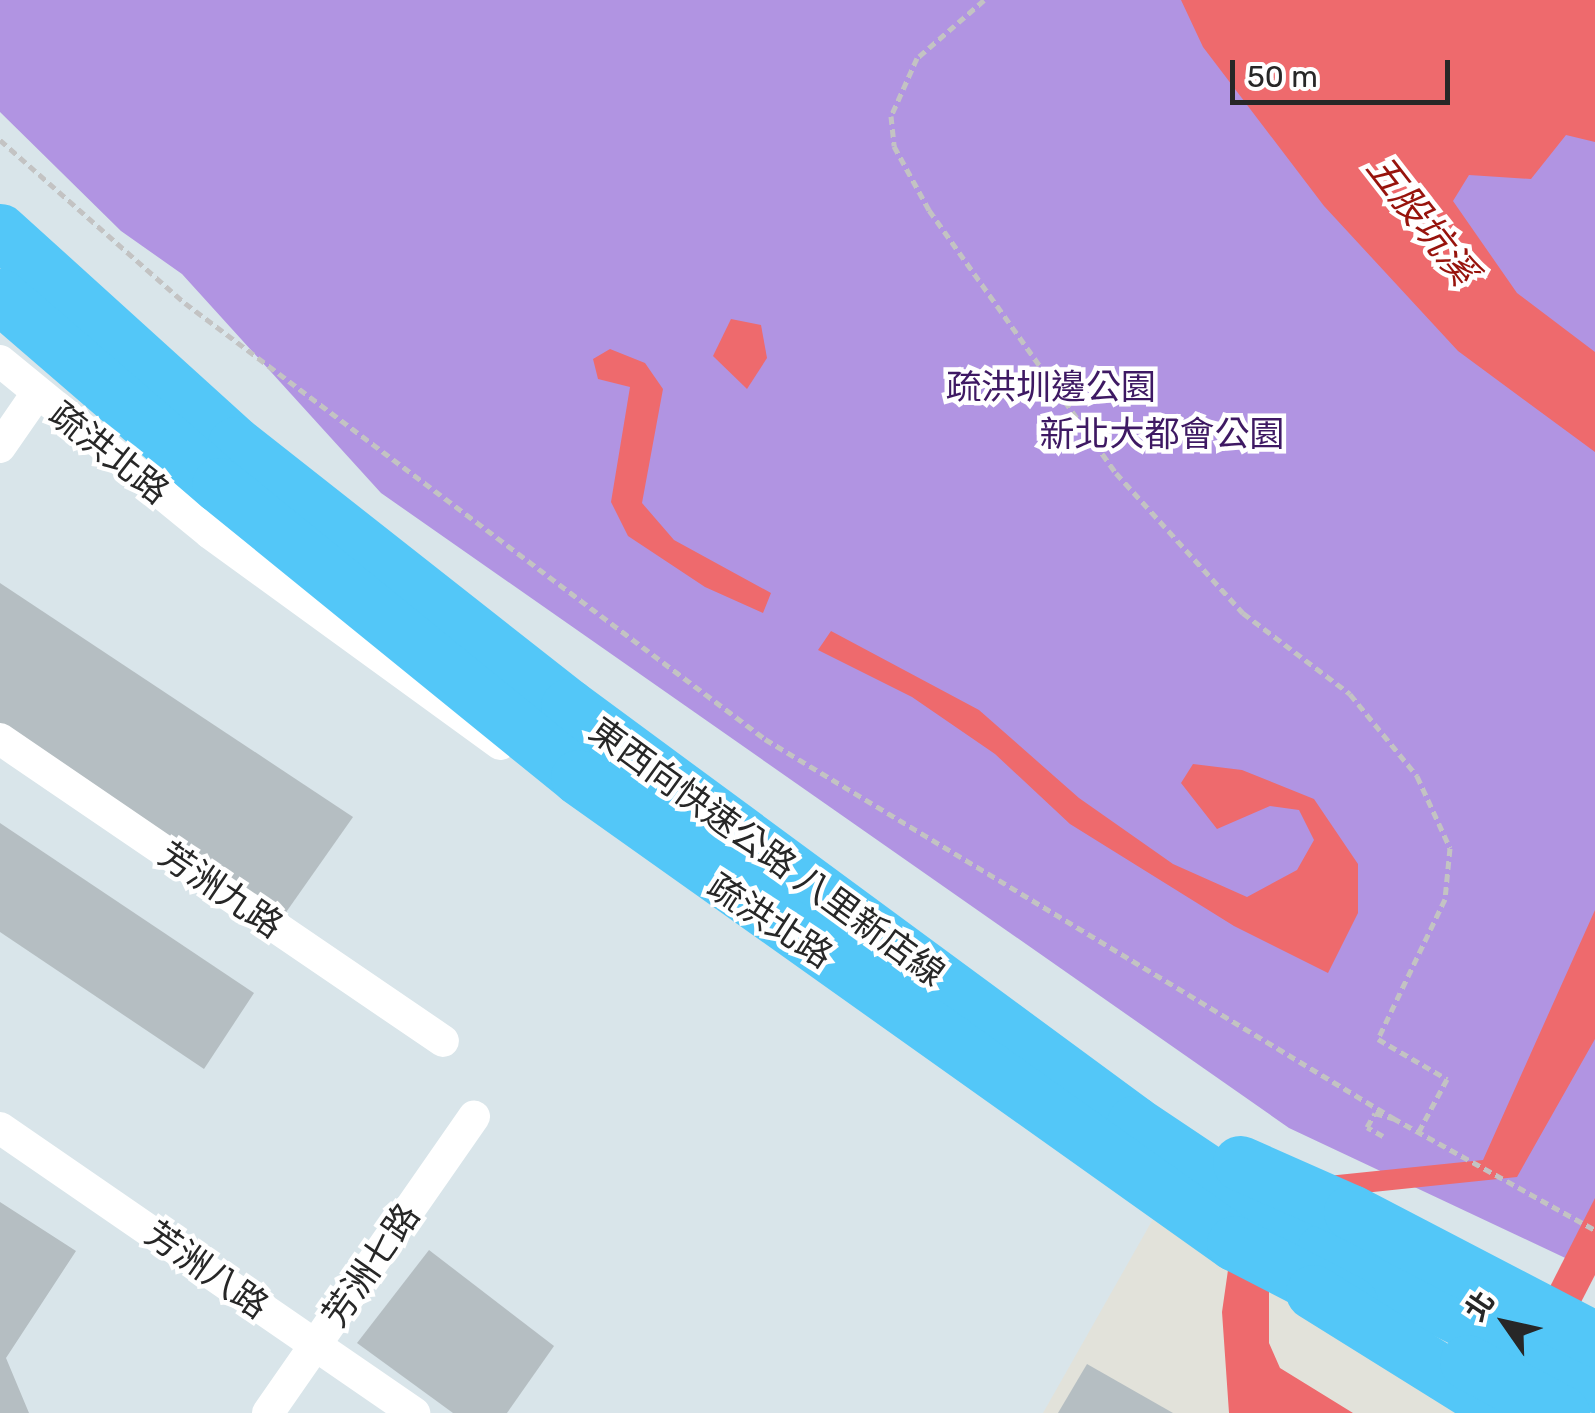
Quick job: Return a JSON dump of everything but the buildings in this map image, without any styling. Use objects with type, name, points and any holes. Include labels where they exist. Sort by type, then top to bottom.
[{"type":"highway","name":"東西向快速公路 八里新店線","points":[[0,232],[235,444],[522,670],[1134,1123],[1324,1250],[1595,1384]]},
{"type":"highway","name":"東西向快速公路 八里新店線","points":[[0,296],[219,485],[578,777],[1234,1243],[1562,1413]]},
{"type":"highway","points":[[1134,1123],[1351,1212],[1595,1341]]},
{"type":"highway","points":[[1234,1243],[1507,1413]]},
{"type":"street","name":"疏洪北路","points":[[0,362],[210,533],[479,730],[1140,1168],[1585,1413]]},
{"type":"street","points":[[0,447],[36,395]]},
{"type":"street","name":"芳洲九路","points":[[0,739],[443,1041]]},
{"type":"street","name":"芳洲七路","points":[[268,1413],[474,1117]]},
{"type":"street","name":"芳洲八路","points":[[0,1128],[414,1413]]},
{"type":"street","points":[[1473,1354],[1595,1341]]},
{"type":"street","points":[[1585,1413],[1595,1394]]},
{"type":"path","points":[[984,0],[917,58],[891,116],[894,146],[929,210],[1116,473],[1243,613],[1350,694],[1417,776],[1450,848],[1445,899],[1378,1039],[1448,1078],[1418,1132]]},
{"type":"path","points":[[0,140],[185,303],[765,739],[1392,1120]]},
{"type":"path","points":[[1383,1136],[1367,1127],[1376,1113],[1418,1132],[1595,1230]]},
{"type":"shaded area","points":[[1161,1205],[1531,1413],[1043,1413]]},
{"type":"green space","name":"疏洪圳邊公園","points":[[0,0],[1595,0],[1595,1272],[1289,1128],[381,493],[182,274],[121,231],[0,112]]},
{"type":"water","name":"五股坑溪","points":[[1181,0],[1595,0],[1595,142],[1566,135],[1531,179],[1469,175],[1453,201],[1517,293],[1595,352],[1595,452],[1458,351],[1324,206],[1203,47]]},
{"type":"water","points":[[731,319],[761,325],[767,358],[747,389],[713,356]]},
{"type":"water","points":[[610,349],[645,363],[663,389],[642,503],[674,540],[771,593],[763,613],[705,587],[628,536],[611,502],[630,387],[598,379],[593,359]]},
{"type":"water","points":[[831,631],[979,710],[1079,798],[1173,864],[1247,897],[1297,870],[1314,840],[1299,810],[1270,806],[1217,829],[1181,783],[1193,764],[1242,770],[1314,799],[1358,864],[1358,913],[1328,973],[1234,926],[1070,824],[995,754],[912,697],[818,650]]},
{"type":"water","points":[[1595,910],[1595,1039],[1517,1177],[1306,1199],[1269,1251],[1269,1343],[1280,1368],[1353,1413],[1229,1413],[1222,1312],[1231,1249],[1289,1180],[1483,1160]]},
{"type":"water","points":[[1595,1198],[1595,1275],[1524,1413],[1486,1413]]},
{"type":"park label","name":"新北大都會公園","points":[[1162,434]]}]
